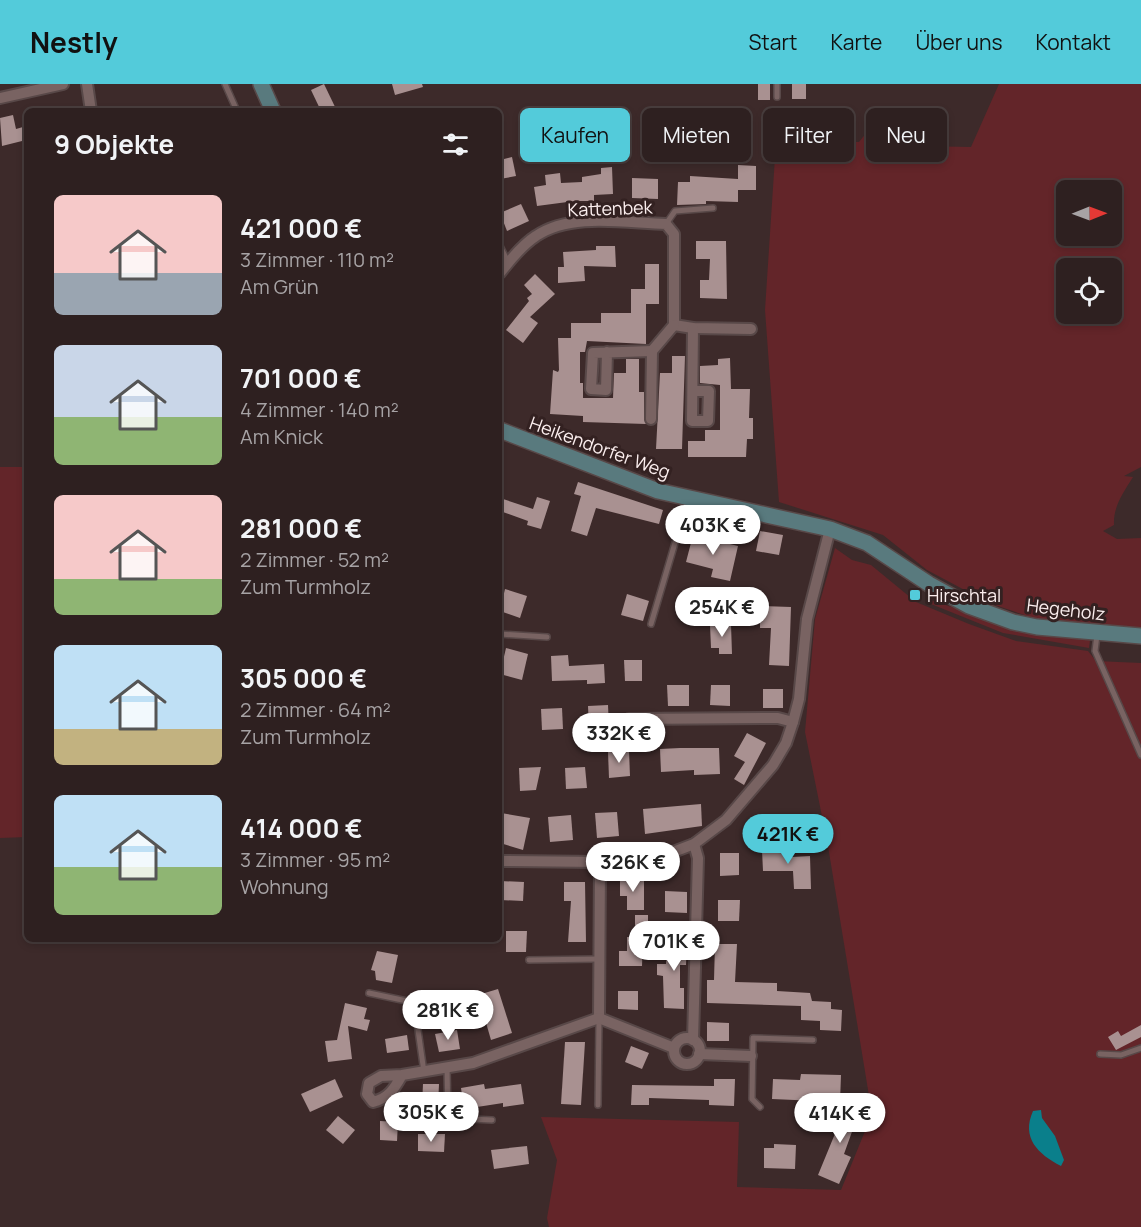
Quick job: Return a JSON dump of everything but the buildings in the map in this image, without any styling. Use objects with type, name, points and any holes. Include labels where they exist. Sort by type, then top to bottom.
[{"type":"street","points":[[0,98],[63,84]]},
{"type":"street","points":[[87,84],[91,108]]},
{"type":"street","points":[[263,85],[272,108]]},
{"type":"street","name":"Kattenbek","points":[[502,270],[536,236],[556,227],[584,222],[666,224],[674,234],[674,325]]},
{"type":"street","points":[[651,419],[651,351],[674,325],[693,328],[751,329]]},
{"type":"street","points":[[693,328],[693,391]]},
{"type":"street","points":[[607,352],[651,351]]},
{"type":"street","name":"Heikendorfer Weg","points":[[502,431],[658,491],[830,529],[867,543],[923,580]]},
{"type":"street","points":[[502,861],[600,862],[668,854],[694,844],[726,820],[772,765],[786,743],[799,699],[807,619],[830,529]]},
{"type":"street","name":"Hegeholz","points":[[923,580],[969,606],[1013,622],[1097,634],[1141,636]]},
{"type":"street","points":[[629,719],[778,718],[793,723]]},
{"type":"street","points":[[693,1040],[681,1040],[674,1048],[674,1054],[681,1063],[692,1063],[699,1054],[700,1048],[693,1040],[698,858],[694,844]]},
{"type":"street","points":[[598,1018],[600,862]]},
{"type":"street","points":[[402,1075],[473,1064],[598,1018],[674,1048]]},
{"type":"street","points":[[699,1054],[751,1056]]},
{"type":"lane","points":[[225,84],[236,108]]},
{"type":"lane","points":[[777,84],[777,97]]},
{"type":"lane","points":[[666,224],[675,211],[713,208]]},
{"type":"lane","points":[[502,250],[508,262]]},
{"type":"lane","name":"Heikendorfer Weg","points":[[651,624],[688,498]]},
{"type":"lane","points":[[502,634],[547,637]]},
{"type":"lane","points":[[1097,634],[1095,651],[1141,755]]},
{"type":"lane","points":[[529,960],[598,959]]},
{"type":"lane","points":[[369,993],[459,1012]]},
{"type":"lane","points":[[414,1002],[424,1072]]},
{"type":"lane","points":[[598,1018],[598,1105]]},
{"type":"lane","points":[[760,1107],[752,1099],[753,1038],[813,1040]]},
{"type":"lane","points":[[1100,1054],[1121,1055],[1141,1048]]},
{"type":"lane","points":[[447,1068],[448,1118],[492,1120]]},
{"type":"shaded area","points":[[999,84],[1141,84],[1141,467],[1124,476],[1133,477],[1117,506],[1114,525],[1103,531],[1117,539],[1141,538],[1141,628],[1036,619],[989,603],[927,570],[883,535],[779,502],[765,310],[775,162],[854,162],[854,142],[859,142],[866,133],[866,162],[947,162],[947,147],[971,147]]},
{"type":"shaded area","points":[[0,467],[24,467],[24,837],[0,838]]},
{"type":"shaded area","points":[[835,548],[852,560],[871,565],[916,602],[969,624],[1016,641],[1088,651],[1096,661],[1141,663],[1141,1227],[549,1227],[547,1218],[557,1160],[541,1117],[739,1122],[737,1187],[841,1190],[872,1114],[828,846],[805,732],[815,619]]},
{"type":"shaded area","points":[[928,599],[1016,629],[1090,640],[1089,648],[1003,633],[926,602]]},
{"type":"water","points":[[1041,1110],[1042,1118],[1055,1136],[1064,1160],[1061,1166],[1045,1156],[1031,1137],[1029,1129],[1033,1111]]},
{"type":"place","name":"Hirschtal","points":[[915,595]]}]
